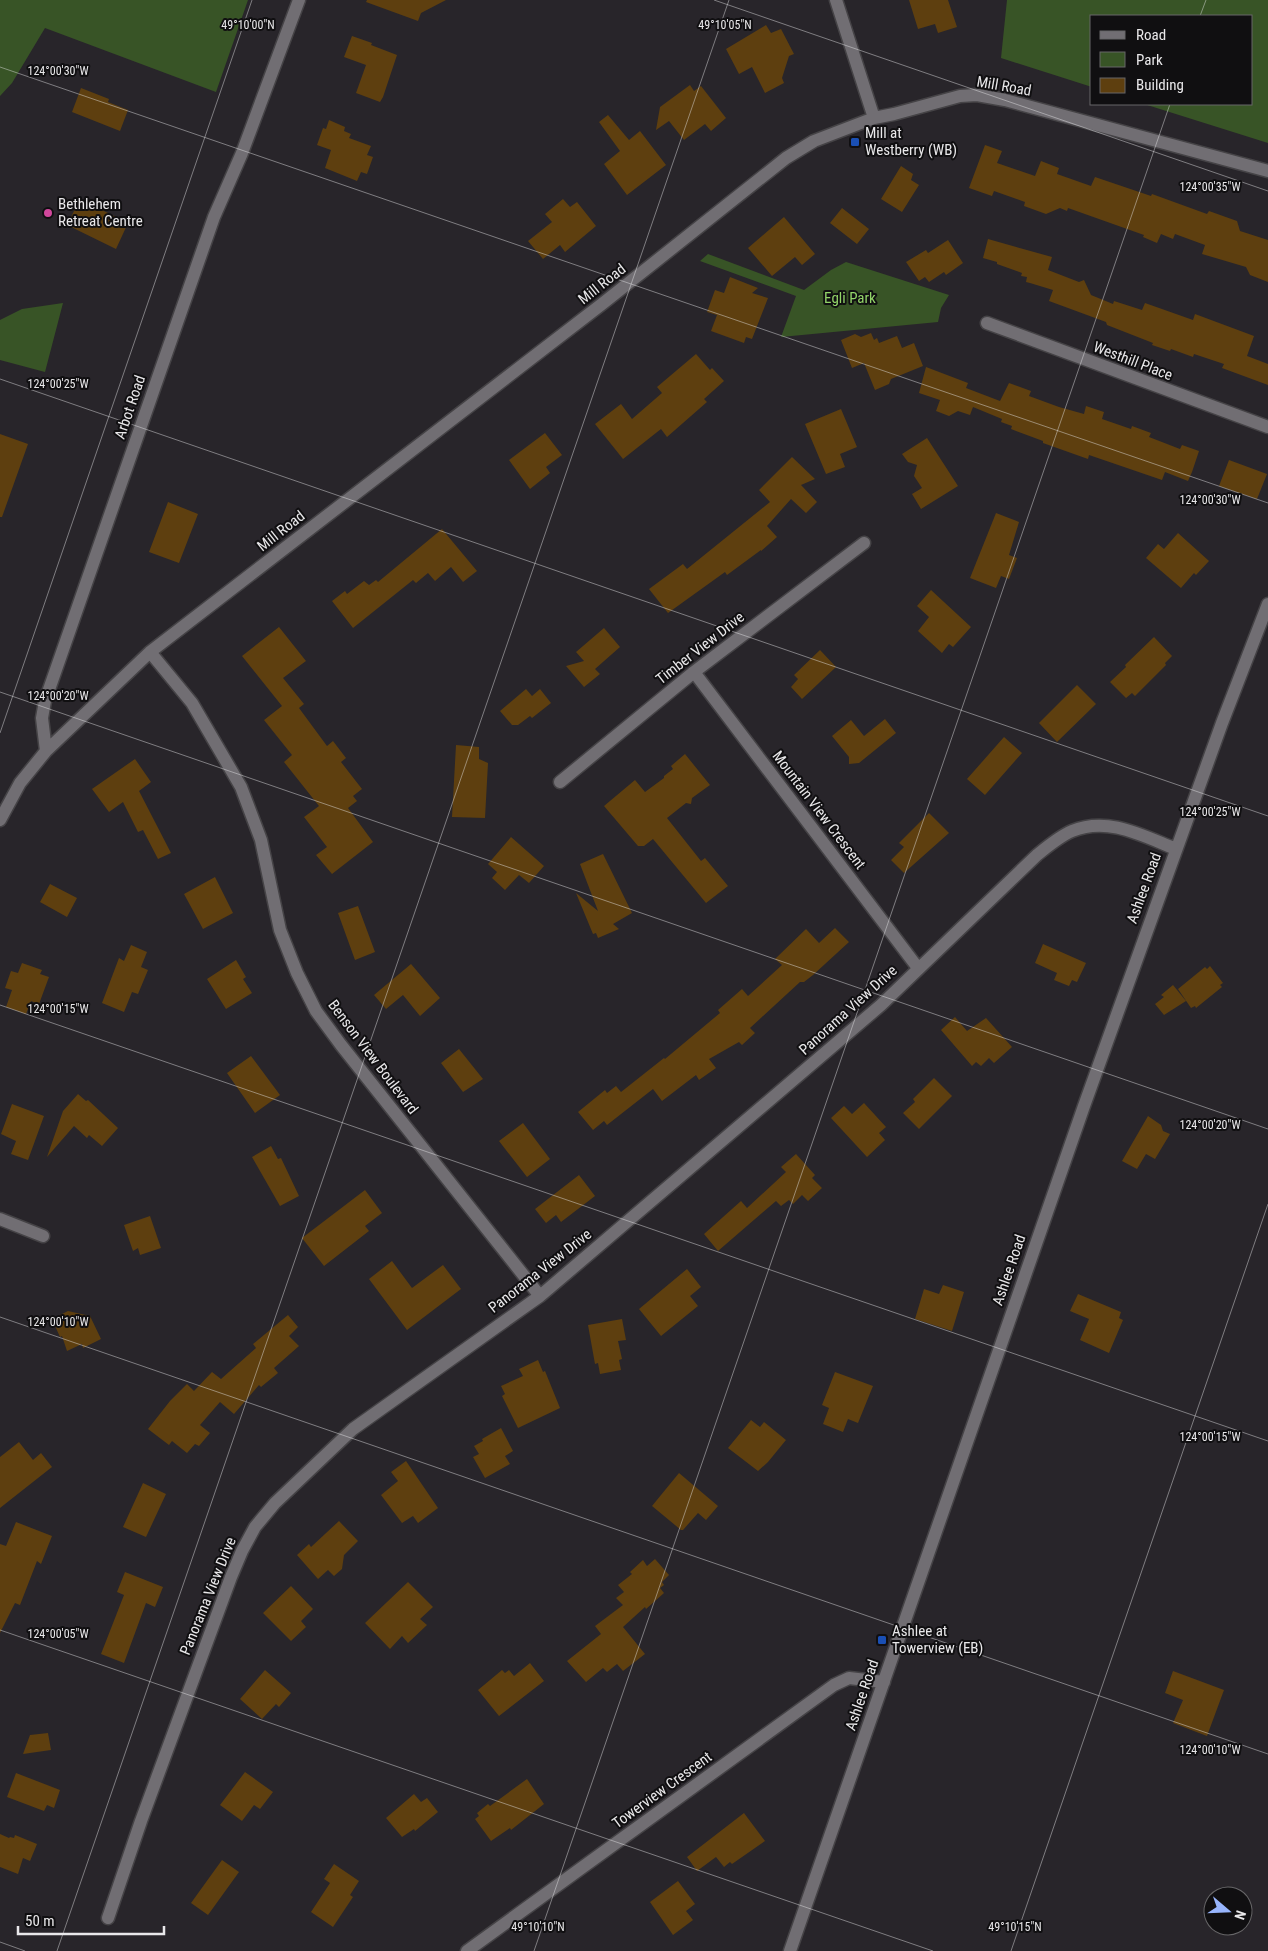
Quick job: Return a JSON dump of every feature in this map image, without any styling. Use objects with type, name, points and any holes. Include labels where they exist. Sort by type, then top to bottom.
[{"type":"street","name":"Arbot Road","points":[[46,751],[42,718],[46,701],[214,217],[242,153],[299,0]]},
{"type":"street","points":[[836,0],[874,118]]},
{"type":"street","name":"Mill Road","points":[[46,751],[150,652],[602,304],[786,158],[814,141],[874,118],[960,96],[976,95],[1005,100],[1268,171]]},
{"type":"street","name":"Westhill Place","points":[[987,323],[1268,427]]},
{"type":"street","name":"Timber View Drive","points":[[560,782],[694,672],[864,543]]},
{"type":"street","name":"Ashlee Road","points":[[790,1951],[1084,1106],[1176,849],[1268,604]]},
{"type":"street","name":"Benson View Boulevard","points":[[150,652],[192,703],[241,787],[261,840],[280,930],[297,973],[316,1011],[540,1296]]},
{"type":"street","name":"Mountain View Crescent","points":[[694,672],[918,968]]},
{"type":"street","points":[[0,820],[20,783],[46,751]]},
{"type":"street","name":"Panorama View Drive","points":[[108,1918],[141,1821],[230,1577],[255,1527],[275,1503],[353,1429],[540,1296],[882,1005],[918,968],[1037,855],[1072,831],[1098,824],[1121,827],[1176,849]]},
{"type":"street","points":[[0,1219],[43,1236]]},
{"type":"street","name":"Towerview Crescent","points":[[467,1951],[834,1685],[849,1678],[884,1682]]},
{"type":"green space","points":[[0,0],[248,0],[216,92],[45,28],[12,83],[0,96]]},
{"type":"green space","points":[[1007,0],[1268,0],[1268,143],[1147,105],[1253,105],[1253,15],[1090,15],[1090,86],[1001,58]]},
{"type":"green space","name":"Egli Park","points":[[708,254],[804,290],[831,270],[846,262],[949,295],[941,308],[938,322],[781,337],[796,296],[700,261]]},
{"type":"green space","points":[[63,303],[45,372],[0,360],[0,320],[22,309]]},
{"type":"building","points":[[367,0],[446,0],[421,13],[418,21],[366,2]]},
{"type":"building","points":[[909,0],[948,0],[957,27],[938,33],[935,24],[918,29]]},
{"type":"building","points":[[766,25],[771,33],[781,29],[794,54],[789,56],[782,78],[784,83],[765,93],[752,67],[739,74],[726,49]]},
{"type":"building","points":[[352,36],[397,55],[380,102],[356,93],[366,65],[344,57]]},
{"type":"building","points":[[690,85],[694,91],[701,86],[726,118],[711,131],[705,124],[684,140],[669,121],[656,130],[660,107]]},
{"type":"building","points":[[81,88],[109,99],[108,102],[128,110],[120,131],[72,112]]},
{"type":"building","points":[[608,115],[629,140],[640,131],[666,165],[627,195],[604,164],[620,151],[599,122]]},
{"type":"building","points":[[329,120],[345,127],[344,131],[351,134],[349,138],[371,146],[367,155],[373,157],[367,174],[361,172],[357,181],[325,168],[331,150],[317,145],[323,128],[326,129]]},
{"type":"building","points":[[985,145],[1002,151],[997,163],[1035,176],[1041,161],[1059,168],[1057,174],[1091,186],[1095,177],[1151,196],[1152,194],[1207,214],[1209,211],[1237,221],[1240,231],[1268,240],[1268,282],[1250,275],[1246,267],[1202,254],[1205,245],[1175,234],[1173,239],[1161,234],[1157,243],[1143,237],[1144,235],[1068,208],[1067,211],[1060,208],[1046,214],[1024,206],[1025,202],[994,191],[992,196],[969,188]]},
{"type":"building","points":[[901,166],[913,174],[911,180],[919,185],[902,212],[881,199]]},
{"type":"building","points":[[80,199],[128,223],[116,249],[67,225]]},
{"type":"building","points":[[563,199],[570,207],[577,202],[596,226],[565,252],[560,245],[543,259],[528,241],[552,222],[545,214]]},
{"type":"building","points":[[842,208],[869,229],[857,244],[830,223]]},
{"type":"building","points":[[784,217],[815,254],[802,265],[795,257],[772,276],[748,248]]},
{"type":"building","points":[[988,239],[1052,257],[1048,270],[1079,282],[1084,280],[1091,295],[1113,304],[1114,301],[1142,310],[1145,303],[1193,320],[1195,314],[1254,336],[1247,356],[1268,364],[1268,385],[1222,368],[1224,364],[1194,354],[1193,357],[1152,345],[1153,343],[1107,325],[1106,322],[1049,301],[1053,290],[1026,282],[1027,277],[1021,276],[1022,273],[983,258]]},
{"type":"building","points":[[948,240],[963,263],[946,275],[944,272],[929,282],[925,277],[919,281],[906,262],[926,250],[928,253]]},
{"type":"building","points":[[730,277],[758,288],[752,293],[768,298],[752,339],[746,337],[744,343],[711,331],[717,315],[707,312],[715,290],[724,293]]},
{"type":"building","points":[[871,333],[874,340],[877,338],[879,343],[897,336],[902,348],[914,343],[923,366],[891,379],[889,384],[875,390],[864,363],[852,368],[841,340],[855,334],[861,337]]},
{"type":"building","points":[[696,354],[710,370],[712,368],[724,381],[704,399],[707,402],[667,437],[661,429],[623,459],[595,424],[621,404],[632,419],[662,393],[657,387]]},
{"type":"building","points":[[926,367],[968,383],[966,388],[1000,401],[1009,383],[1031,391],[1029,396],[1059,407],[1084,414],[1086,406],[1104,412],[1102,419],[1131,429],[1132,426],[1151,433],[1149,437],[1180,449],[1182,445],[1199,451],[1192,472],[1188,481],[1165,472],[1162,480],[1089,455],[1088,459],[1043,443],[1043,441],[1011,429],[1012,426],[1001,422],[1002,419],[973,407],[970,415],[958,411],[949,416],[936,411],[940,400],[919,393]]},
{"type":"building","points":[[841,409],[857,447],[840,454],[845,467],[826,474],[805,424]]},
{"type":"building","points":[[545,433],[562,455],[546,467],[550,473],[530,489],[509,460]]},
{"type":"building","points":[[0,434],[28,444],[2,517],[0,517]]},
{"type":"building","points":[[927,438],[958,486],[921,509],[912,494],[922,488],[914,476],[917,465],[908,462],[902,454]]},
{"type":"building","points":[[792,457],[815,479],[801,485],[817,502],[806,513],[791,499],[767,526],[777,537],[727,575],[725,572],[668,613],[649,589],[683,564],[687,569],[770,502],[759,490]]},
{"type":"building","points":[[1229,460],[1267,474],[1257,499],[1219,486]]},
{"type":"building","points":[[168,502],[198,514],[179,563],[149,552]]},
{"type":"building","points":[[996,513],[1019,522],[1009,555],[1017,558],[1009,579],[1001,576],[996,588],[970,578]]},
{"type":"building","points":[[442,529],[477,571],[463,582],[451,567],[435,581],[428,573],[416,583],[413,580],[353,628],[332,601],[345,591],[347,594],[364,581],[369,585],[376,580],[378,582]]},
{"type":"building","points":[[1178,533],[1209,561],[1196,575],[1194,573],[1181,588],[1146,558],[1158,544],[1164,549]]},
{"type":"building","points":[[931,590],[971,627],[953,647],[949,644],[942,653],[918,631],[929,617],[917,606]]},
{"type":"building","points":[[279,627],[306,661],[283,678],[304,704],[299,708],[327,746],[333,741],[346,758],[341,762],[362,789],[353,796],[357,801],[348,808],[373,842],[332,874],[316,855],[327,847],[304,817],[319,806],[284,762],[292,755],[264,720],[282,706],[242,656]]},
{"type":"building","points":[[604,628],[620,647],[595,669],[600,674],[584,687],[566,666],[584,661],[576,652]]},
{"type":"building","points":[[1154,637],[1172,656],[1165,663],[1166,665],[1135,696],[1132,693],[1126,698],[1110,682]]},
{"type":"building","points":[[820,650],[836,667],[802,699],[791,687],[798,679],[794,675]]},
{"type":"building","points":[[1077,685],[1096,704],[1057,742],[1039,723]]},
{"type":"building","points":[[526,689],[532,696],[540,689],[551,703],[532,718],[530,716],[518,725],[512,725],[500,711]]},
{"type":"building","points":[[885,719],[896,733],[859,763],[849,764],[849,757],[832,736],[851,720],[864,736]]},
{"type":"building","points":[[1004,737],[1022,753],[985,795],[967,779]]},
{"type":"building","points":[[456,745],[479,747],[479,759],[488,763],[485,818],[452,817]]},
{"type":"building","points":[[685,754],[710,785],[692,798],[691,804],[686,803],[667,818],[701,861],[705,858],[728,886],[706,903],[653,839],[644,846],[638,846],[604,806],[635,780],[645,792],[664,778],[673,769],[671,766]]},
{"type":"building","points":[[135,759],[151,782],[139,791],[171,853],[158,859],[143,830],[138,832],[123,802],[109,812],[92,789]]},
{"type":"building","points":[[929,813],[949,833],[904,873],[891,860],[904,847],[899,843]]},
{"type":"building","points":[[511,837],[544,866],[529,883],[519,875],[505,890],[492,878],[497,872],[488,864]]},
{"type":"building","points":[[603,854],[632,913],[613,924],[619,929],[598,938],[596,933],[593,934],[576,893],[598,911],[580,864]]},
{"type":"building","points":[[215,877],[233,913],[203,929],[184,894]]},
{"type":"building","points":[[50,884],[77,898],[67,917],[40,902]]},
{"type":"building","points":[[358,906],[375,952],[355,960],[338,913]]},
{"type":"building","points":[[835,928],[849,942],[813,975],[804,982],[800,982],[750,1028],[755,1033],[742,1045],[739,1042],[709,1059],[716,1068],[699,1080],[696,1075],[662,1101],[653,1089],[607,1125],[604,1121],[593,1130],[578,1112],[605,1090],[607,1093],[616,1086],[621,1092],[665,1059],[720,1013],[718,1010],[742,989],[748,996],[782,965],[775,959],[806,929],[819,943]]},
{"type":"building","points":[[1043,944],[1086,963],[1077,982],[1072,980],[1069,986],[1054,980],[1057,973],[1035,963]]},
{"type":"building","points":[[131,945],[147,952],[141,967],[148,970],[138,994],[132,992],[124,1012],[102,1003],[119,958],[124,961]]},
{"type":"building","points":[[236,960],[246,977],[243,979],[252,993],[226,1009],[207,979]]},
{"type":"building","points":[[22,963],[42,970],[40,974],[49,977],[39,1004],[31,1001],[26,1014],[6,1007],[12,990],[5,988],[11,971],[18,973]]},
{"type":"building","points":[[411,964],[440,998],[420,1016],[403,995],[386,1009],[374,995]]},
{"type":"building","points":[[1210,966],[1223,983],[1220,985],[1222,987],[1196,1008],[1195,1006],[1191,1008],[1178,989],[1205,967],[1207,969]]},
{"type":"building","points":[[1173,985],[1186,1001],[1164,1015],[1155,1004],[1164,997],[1161,995]]},
{"type":"building","points":[[955,1017],[967,1031],[986,1018],[1012,1047],[994,1063],[989,1058],[981,1066],[976,1062],[972,1066],[941,1030]]},
{"type":"building","points":[[459,1049],[483,1079],[463,1092],[441,1063]]},
{"type":"building","points":[[251,1056],[280,1095],[255,1113],[227,1073]]},
{"type":"building","points":[[934,1078],[952,1096],[919,1129],[903,1113],[915,1102],[913,1099]]},
{"type":"building","points":[[78,1094],[86,1101],[88,1100],[118,1128],[102,1146],[89,1135],[87,1138],[74,1126],[47,1157],[63,1111]]},
{"type":"building","points":[[864,1103],[886,1127],[879,1133],[885,1140],[867,1157],[831,1118],[844,1106],[852,1114]]},
{"type":"building","points":[[12,1104],[44,1116],[28,1160],[11,1154],[16,1141],[1,1134]]},
{"type":"building","points":[[1148,1116],[1161,1125],[1163,1131],[1170,1134],[1155,1159],[1146,1154],[1137,1169],[1122,1161]]},
{"type":"building","points":[[523,1123],[550,1159],[527,1177],[499,1141]]},
{"type":"building","points":[[271,1146],[278,1159],[281,1158],[299,1196],[280,1206],[252,1157]]},
{"type":"building","points":[[796,1154],[815,1175],[812,1178],[822,1188],[808,1201],[802,1195],[793,1204],[789,1200],[781,1206],[776,1201],[718,1251],[704,1234],[741,1201],[747,1208],[786,1172],[781,1167]]},
{"type":"building","points":[[579,1175],[595,1196],[561,1222],[556,1215],[546,1223],[535,1209]]},
{"type":"building","points":[[365,1190],[382,1213],[365,1226],[369,1231],[324,1266],[302,1238]]},
{"type":"building","points":[[150,1216],[161,1248],[140,1255],[138,1248],[133,1251],[124,1225]]},
{"type":"building","points":[[392,1261],[412,1288],[443,1265],[461,1289],[407,1330],[369,1279]]},
{"type":"building","points":[[687,1269],[701,1287],[690,1296],[698,1306],[661,1336],[639,1309]]},
{"type":"building","points":[[943,1285],[964,1292],[952,1331],[915,1319],[924,1289],[939,1294]]},
{"type":"building","points":[[1078,1294],[1121,1312],[1119,1318],[1123,1320],[1109,1353],[1080,1340],[1089,1319],[1070,1311]]},
{"type":"building","points":[[68,1311],[90,1316],[101,1339],[83,1348],[82,1344],[67,1351],[62,1336],[60,1337],[52,1319]]},
{"type":"building","points":[[288,1315],[298,1327],[289,1336],[299,1346],[274,1368],[278,1373],[261,1387],[259,1385],[234,1414],[220,1402],[200,1425],[210,1433],[199,1446],[195,1444],[187,1453],[172,1441],[169,1445],[148,1429],[170,1401],[187,1384],[194,1391],[212,1372],[221,1379],[256,1348],[253,1344]]},
{"type":"building","points":[[622,1319],[626,1340],[618,1341],[622,1359],[619,1360],[621,1370],[600,1374],[598,1363],[595,1364],[588,1325]]},
{"type":"building","points":[[538,1360],[543,1372],[545,1371],[560,1408],[518,1428],[502,1396],[505,1394],[501,1386],[523,1376],[519,1369]]},
{"type":"building","points":[[835,1372],[873,1386],[858,1423],[848,1419],[843,1432],[823,1424],[829,1408],[822,1405]]},
{"type":"building","points":[[751,1420],[760,1427],[764,1422],[786,1440],[758,1471],[728,1448]]},
{"type":"building","points":[[501,1428],[513,1451],[505,1456],[510,1464],[485,1478],[473,1457],[479,1454],[474,1446]]},
{"type":"building","points":[[19,1442],[33,1460],[41,1453],[52,1467],[0,1508],[0,1457]]},
{"type":"building","points":[[406,1461],[438,1508],[418,1523],[413,1516],[402,1523],[381,1495],[398,1481],[391,1472]]},
{"type":"building","points":[[679,1473],[718,1506],[706,1520],[698,1513],[683,1530],[652,1506]]},
{"type":"building","points":[[143,1483],[166,1494],[146,1537],[123,1527]]},
{"type":"building","points":[[339,1521],[358,1541],[344,1555],[342,1569],[334,1576],[328,1570],[318,1579],[297,1555],[309,1544],[311,1547]]},
{"type":"building","points":[[16,1522],[52,1536],[41,1564],[37,1561],[20,1605],[15,1603],[0,1633],[0,1544],[6,1546]]},
{"type":"building","points":[[655,1559],[669,1575],[662,1582],[664,1585],[660,1588],[664,1593],[623,1627],[645,1654],[623,1671],[617,1664],[607,1672],[603,1668],[586,1682],[567,1661],[601,1634],[595,1626],[623,1605],[616,1598],[624,1592],[618,1585],[632,1574],[630,1572],[643,1560],[647,1566]]},
{"type":"building","points":[[125,1572],[163,1587],[155,1607],[146,1603],[124,1663],[101,1654],[124,1595],[117,1592]]},
{"type":"building","points":[[408,1582],[433,1607],[420,1619],[427,1625],[408,1643],[402,1636],[390,1649],[365,1623]]},
{"type":"building","points":[[291,1586],[313,1609],[301,1621],[306,1627],[291,1641],[263,1613]]},
{"type":"building","points":[[530,1663],[544,1681],[499,1716],[478,1690],[502,1670],[505,1673],[509,1670],[514,1676]]},
{"type":"building","points":[[265,1670],[291,1693],[279,1707],[276,1704],[262,1719],[240,1699]]},
{"type":"building","points":[[1173,1671],[1224,1690],[1207,1736],[1173,1723],[1183,1700],[1165,1693]]},
{"type":"building","points":[[48,1733],[51,1750],[23,1754],[30,1735]]},
{"type":"building","points":[[245,1772],[273,1792],[260,1809],[254,1805],[242,1821],[220,1805]]},
{"type":"building","points":[[16,1773],[60,1790],[54,1808],[47,1805],[44,1811],[7,1797]]},
{"type":"building","points":[[527,1779],[544,1804],[511,1830],[510,1828],[491,1841],[475,1819],[479,1816],[477,1813],[488,1804],[490,1806]]},
{"type":"building","points":[[414,1794],[421,1802],[427,1798],[438,1812],[415,1831],[414,1829],[402,1837],[386,1818]]},
{"type":"building","points":[[744,1813],[765,1841],[732,1864],[730,1862],[724,1867],[716,1857],[697,1871],[687,1857]]},
{"type":"building","points":[[0,1834],[9,1838],[14,1838],[15,1835],[37,1844],[30,1861],[23,1858],[18,1874],[0,1867]]},
{"type":"building","points":[[222,1860],[239,1872],[208,1915],[191,1903]]},
{"type":"building","points":[[334,1864],[359,1881],[350,1895],[353,1897],[333,1927],[311,1912],[330,1883],[324,1879]]},
{"type":"building","points":[[678,1881],[695,1904],[686,1911],[693,1920],[673,1935],[650,1902]]},
{"type":"place","name":"Mill at Westberry (WB)","points":[[855,142]]},
{"type":"place","name":"Bethlehem Retreat Centre","points":[[48,213]]},
{"type":"place","name":"Ashlee at Towerview (EB)","points":[[882,1640]]}]
